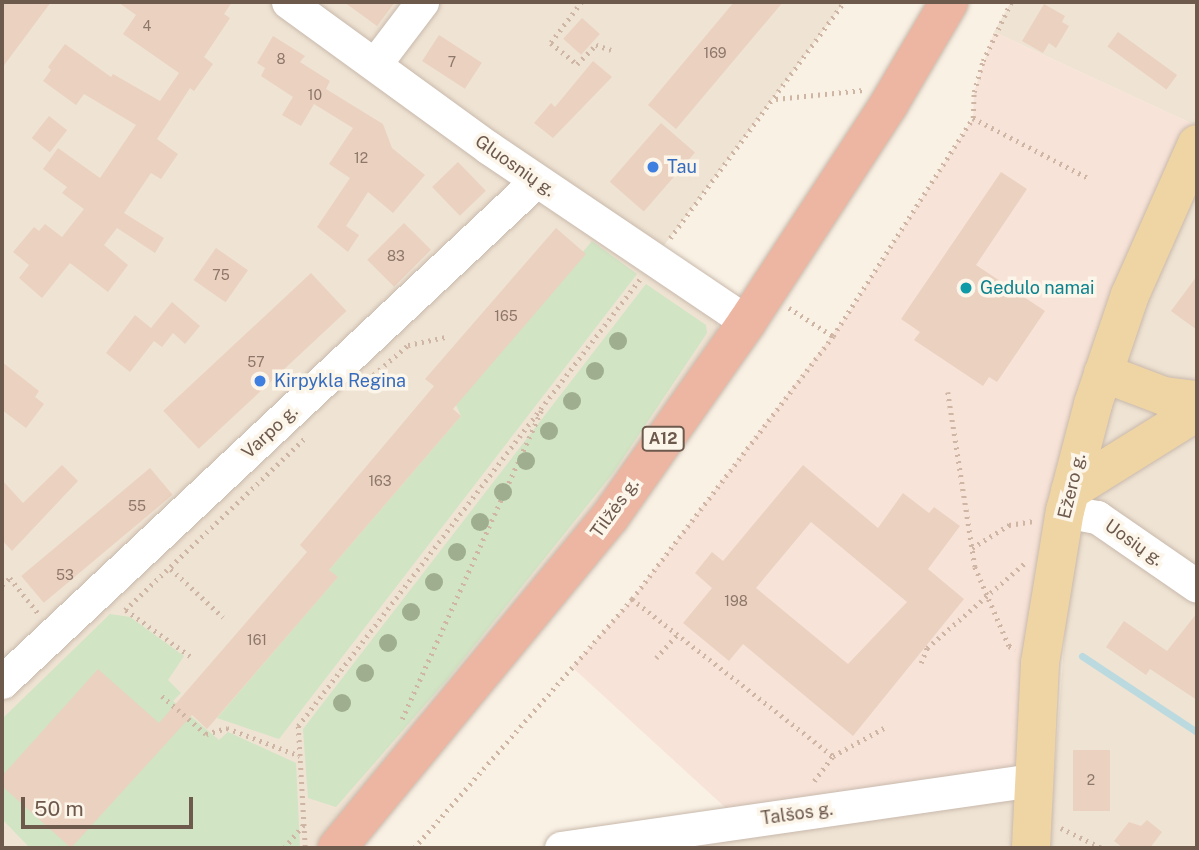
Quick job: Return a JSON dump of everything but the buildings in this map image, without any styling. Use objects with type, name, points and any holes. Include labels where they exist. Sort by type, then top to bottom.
[{"type":"highway","name":"Tilžės g.","points":[[337,848],[594,537],[756,308],[889,104],[949,2]]},
{"type":"main road","name":"Ežero g.","points":[[1031,848],[1040,663],[1065,515],[1103,373],[1150,248],[1197,144]]},
{"type":"main road","points":[[1103,373],[1164,396],[1197,400]]},
{"type":"main road","points":[[1065,515],[1197,412]]},
{"type":"street","name":"Gluosnių g.","points":[[288,2],[544,186],[654,259],[756,308]]},
{"type":"street","points":[[374,64],[422,2]]},
{"type":"street","name":"Varpo g.","points":[[2,682],[544,186]]},
{"type":"street","name":"Uosių g.","points":[[1065,515],[1097,517],[1197,586]]},
{"type":"street","name":"Talšos g.","points":[[561,848],[1034,780]]},
{"type":"path","points":[[582,2],[551,43],[577,64],[596,45],[611,50]]},
{"type":"path","points":[[305,848],[298,726],[775,99],[844,2]]},
{"type":"path","points":[[415,848],[632,599],[833,336],[973,118],[974,92],[983,61],[1012,2]]},
{"type":"path","points":[[775,99],[861,89]]},
{"type":"path","points":[[973,118],[1090,179]]},
{"type":"path","points":[[756,308],[833,336]]},
{"type":"path","points":[[360,386],[408,345],[446,337]]},
{"type":"path","points":[[948,392],[972,548],[986,593],[1009,646],[1040,663]]},
{"type":"path","points":[[397,731],[544,404]]},
{"type":"path","points":[[125,610],[298,449],[312,427]]},
{"type":"path","points":[[972,548],[1009,525],[1065,515]]},
{"type":"path","points":[[922,663],[928,649],[1065,515]]},
{"type":"path","points":[[171,569],[223,617]]},
{"type":"path","points":[[2,585],[10,578],[54,633]]},
{"type":"path","points":[[632,599],[833,756]]},
{"type":"path","points":[[87,602],[125,610],[190,656]]},
{"type":"path","points":[[656,658],[677,635]]},
{"type":"path","points":[[162,696],[206,734],[227,728],[300,756]]},
{"type":"path","points":[[814,781],[833,756],[884,728]]},
{"type":"path","points":[[284,848],[304,824]]},
{"type":"shaded area","points":[[2,2],[844,2],[654,259],[716,319],[719,332],[662,422],[320,848],[2,848]]},
{"type":"shaded area","points":[[1011,2],[1197,2],[1197,126],[994,32]]},
{"type":"shaded area","points":[[994,32],[1197,126],[1103,373],[1033,780],[741,822],[572,667],[632,599],[848,314],[973,118],[974,92]]},
{"type":"shaded area","points":[[1197,144],[1197,848],[1049,848],[1065,632],[1045,618],[1058,542]]},
{"type":"shaded area","points":[[1033,780],[1031,848],[561,848]]},
{"type":"green space","points":[[592,241],[637,274],[279,739],[217,718],[337,578],[329,570],[461,416],[456,405]]},
{"type":"green space","points":[[646,284],[706,325],[707,333],[614,472],[447,680],[336,807],[308,798],[303,729]]},
{"type":"green space","points":[[110,614],[130,617],[184,656],[168,680],[181,693],[173,701],[219,740],[228,732],[296,763],[300,848],[30,848],[2,819],[2,719]]},
{"type":"waterway","points":[[1082,656],[1197,732]]},
{"type":"place","name":"Tau","points":[[653,167]]},
{"type":"place","name":"Gedulo namai","points":[[966,288]]},
{"type":"place","name":"Kirpykla Regina","points":[[260,381]]}]
